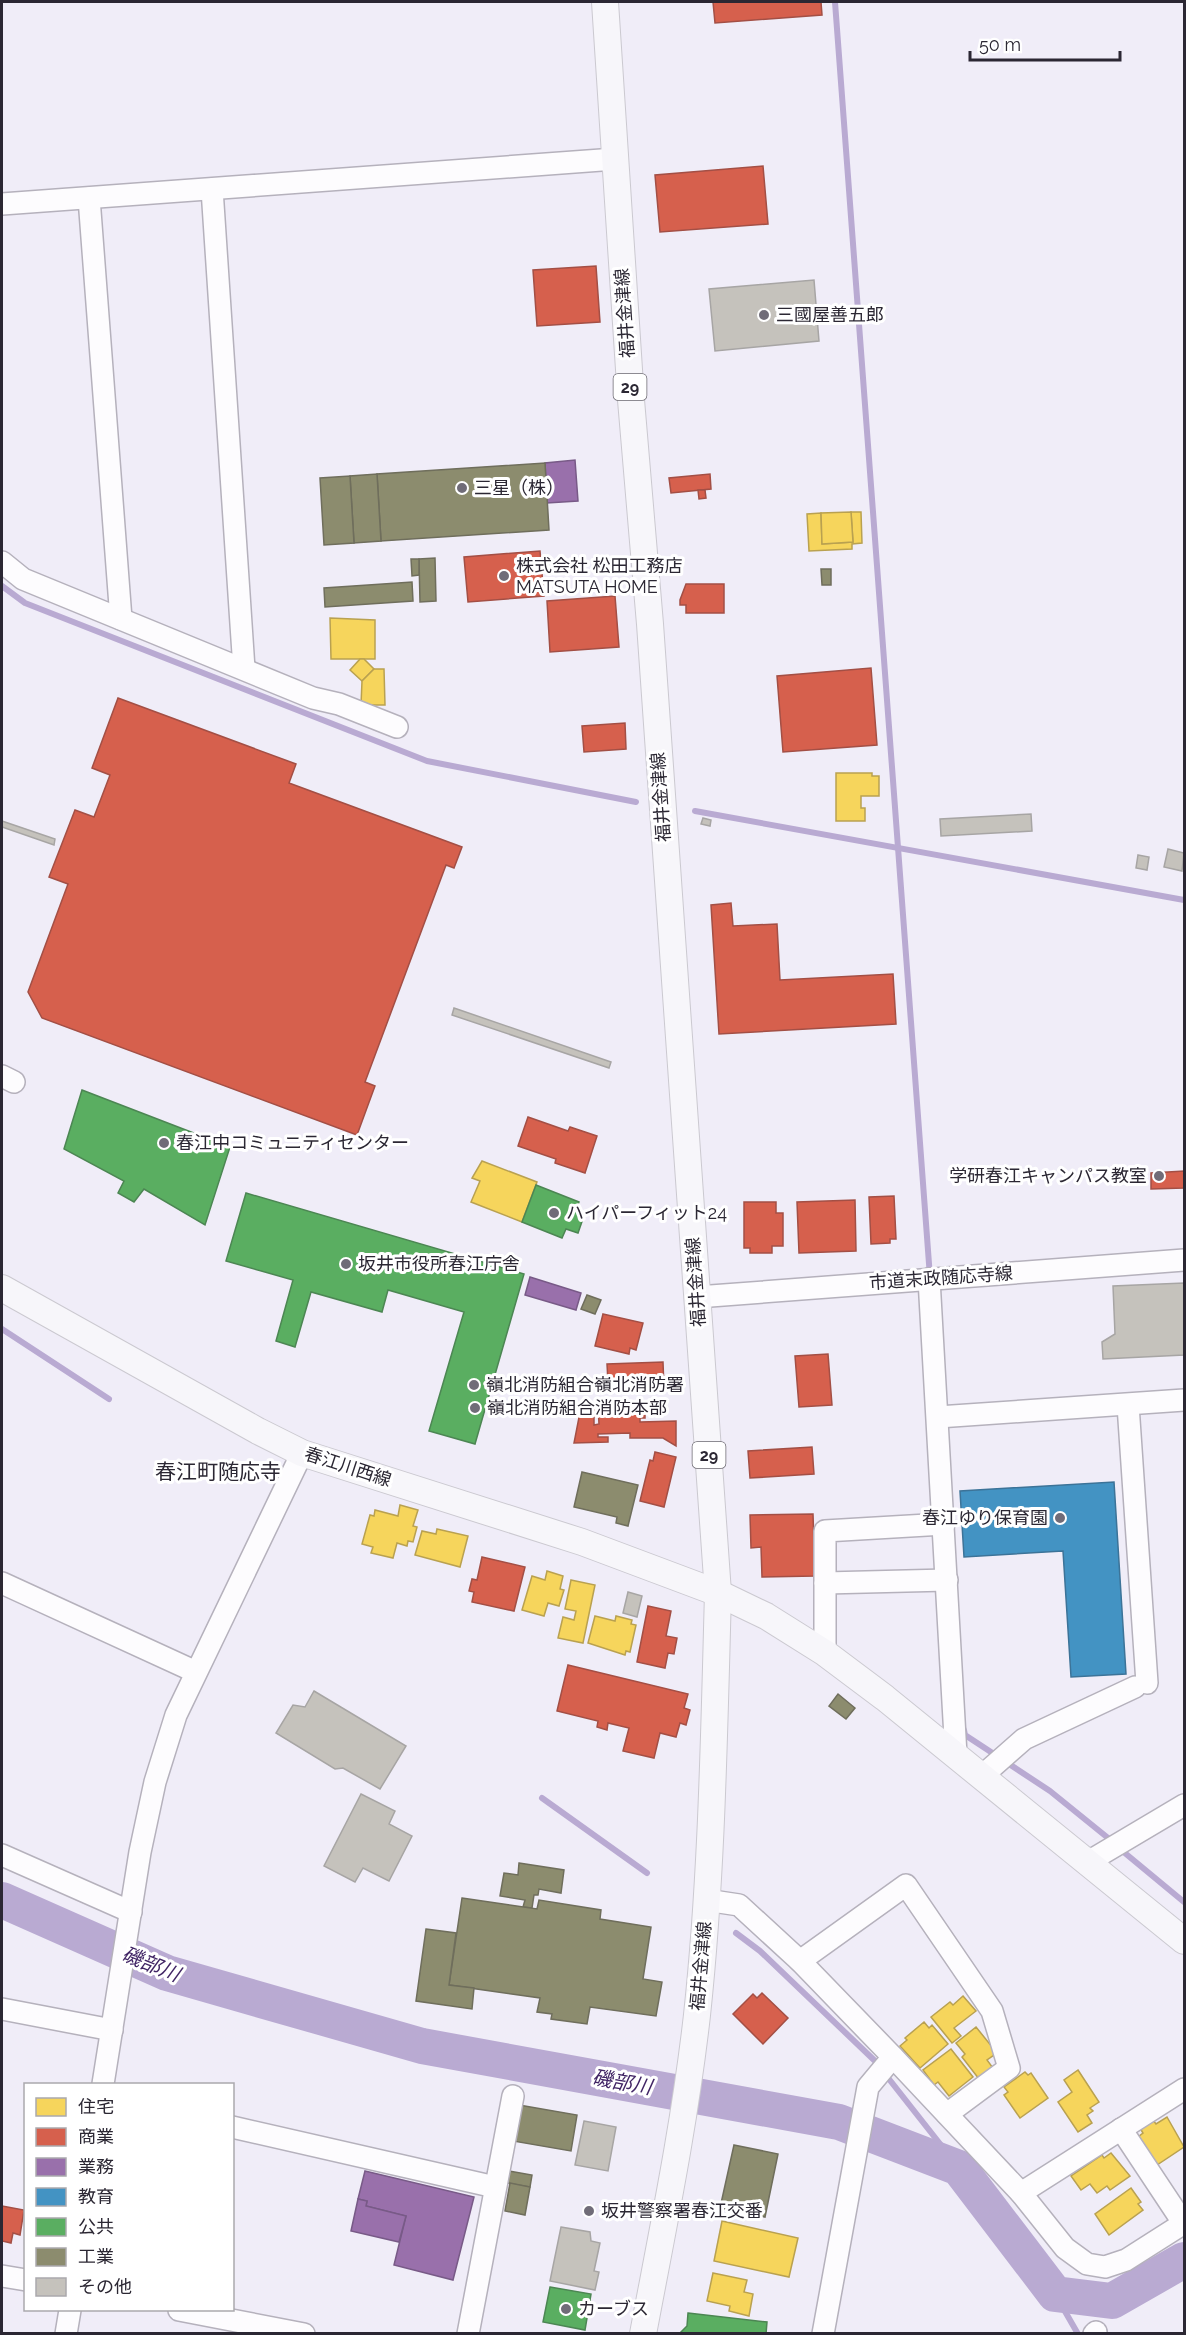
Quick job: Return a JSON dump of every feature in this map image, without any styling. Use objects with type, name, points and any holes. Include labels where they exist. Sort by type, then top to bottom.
[{"type":"main road","name":"福井金津線","points":[[604,2],[631,400],[650,613],[664,844],[718,1593],[714,1751],[697,2016],[643,2334]]},
{"type":"main road","name":"春江川西線","points":[[2,1288],[258,1431],[302,1453],[582,1542],[718,1593]]},
{"type":"main road","points":[[718,1593],[766,1616],[825,1653],[956,1755],[1185,1941]]},
{"type":"street","points":[[2,204],[615,159]]},
{"type":"street","points":[[212,189],[244,669]]},
{"type":"street","points":[[89,198],[121,619]]},
{"type":"street","points":[[2,562],[23,579],[313,698],[339,704],[397,728]]},
{"type":"street","name":"市道末政随応寺線","points":[[697,1297],[1185,1260]]},
{"type":"street","points":[[929,1279],[956,1755]]},
{"type":"street","points":[[938,1417],[1185,1400]]},
{"type":"street","points":[[982,1776],[1024,1739],[1141,1685],[1128,1405]]},
{"type":"street","points":[[103,2083],[140,1852],[155,1782],[176,1715],[302,1453]]},
{"type":"street","points":[[825,1653],[825,1531],[944,1524]]},
{"type":"street","points":[[825,1583],[947,1580]]},
{"type":"street","points":[[2,1583],[196,1672]]},
{"type":"street","points":[[1088,1862],[1185,1805]]},
{"type":"street","points":[[2,1855],[131,1912]]},
{"type":"street","points":[[800,1961],[906,1884],[992,2011],[1009,2068],[947,2114]]},
{"type":"street","points":[[706,1900],[739,1905],[800,1961],[1021,2193],[1065,2248],[1087,2264],[1105,2267],[1126,2260],[1184,2224],[1121,2129]]},
{"type":"street","points":[[2,2009],[112,2030]]},
{"type":"street","points":[[823,2334],[868,2087],[893,2057]]},
{"type":"street","points":[[1021,2193],[1185,2089]]},
{"type":"street","points":[[468,2334],[513,2096]]},
{"type":"street","points":[[234,2127],[495,2187]]},
{"type":"street","points":[[2,2276],[24,2280]]},
{"type":"street","points":[[66,2334],[70,2311]]},
{"type":"street","points":[[184,2311],[304,2334]]},
{"type":"building: 住宅","points":[[851,512],[861,512],[862,543],[852,544],[852,549],[809,551],[807,514],[821,513],[822,544],[853,542]]},
{"type":"building: 住宅","points":[[851,512],[853,542],[822,544],[821,513]]},
{"type":"building: 住宅","points":[[330,618],[375,620],[375,659],[331,659]]},
{"type":"building: 住宅","points":[[360,659],[364,659],[374,669],[362,681],[350,670]]},
{"type":"building: 住宅","points":[[374,669],[384,669],[385,705],[361,705],[362,681]]},
{"type":"building: 住宅","points":[[836,773],[872,773],[872,776],[879,776],[879,796],[861,796],[861,808],[865,808],[865,821],[836,821]]},
{"type":"building: 住宅","points":[[482,1161],[537,1182],[522,1222],[471,1202],[480,1181],[472,1178]]},
{"type":"building: 住宅","points":[[400,1505],[418,1510],[413,1526],[417,1527],[413,1542],[408,1541],[407,1546],[397,1543],[393,1558],[371,1553],[373,1547],[362,1544],[370,1515],[374,1516],[375,1510],[398,1516]]},
{"type":"building: 住宅","points":[[437,1529],[468,1536],[460,1567],[415,1555],[422,1531],[436,1534]]},
{"type":"building: 住宅","points":[[547,1571],[563,1576],[560,1589],[564,1590],[559,1606],[548,1603],[544,1616],[522,1610],[532,1576],[545,1580]]},
{"type":"building: 住宅","points":[[571,1580],[595,1585],[583,1643],[558,1638],[563,1617],[574,1620],[576,1611],[565,1609]]},
{"type":"building: 住宅","points":[[595,1616],[615,1621],[616,1616],[632,1620],[631,1624],[636,1625],[630,1652],[626,1651],[625,1655],[588,1643]]},
{"type":"building: 住宅","points":[[963,1996],[976,2011],[954,2028],[961,2036],[952,2043],[931,2017],[950,2002],[953,2005]]},
{"type":"building: 住宅","points":[[924,2022],[929,2028],[932,2025],[948,2044],[920,2068],[900,2046],[907,2040],[905,2038]]},
{"type":"building: 住宅","points":[[976,2027],[997,2053],[987,2060],[993,2068],[979,2079],[962,2057],[965,2054],[956,2043]]},
{"type":"building: 住宅","points":[[951,2049],[973,2077],[949,2096],[938,2082],[934,2085],[923,2070]]},
{"type":"building: 住宅","points":[[1078,2070],[1099,2102],[1090,2108],[1093,2111],[1087,2115],[1092,2123],[1078,2132],[1058,2102],[1072,2092],[1064,2080]]},
{"type":"building: 住宅","points":[[1025,2072],[1028,2075],[1031,2073],[1048,2098],[1020,2118],[1004,2095],[1008,2092],[1004,2087]]},
{"type":"building: 住宅","points":[[1167,2117],[1184,2147],[1157,2165],[1138,2137],[1143,2133],[1140,2128],[1153,2120],[1156,2124]]},
{"type":"building: 住宅","points":[[1111,2153],[1130,2176],[1110,2190],[1107,2186],[1097,2193],[1090,2184],[1081,2190],[1071,2176],[1102,2155],[1104,2158]]},
{"type":"building: 住宅","points":[[1131,2188],[1141,2202],[1138,2204],[1143,2210],[1109,2235],[1095,2214]]},
{"type":"building: 住宅","points":[[722,2221],[798,2238],[789,2277],[714,2261]]},
{"type":"building: 住宅","points":[[713,2273],[747,2280],[744,2292],[753,2294],[749,2316],[729,2311],[730,2306],[707,2301]]},
{"type":"building: 商業","points":[[713,2],[821,2],[822,15],[715,23]]},
{"type":"building: 商業","points":[[763,166],[768,224],[660,232],[655,175]]},
{"type":"building: 商業","points":[[596,266],[600,322],[537,326],[533,270]]},
{"type":"building: 商業","points":[[710,474],[711,489],[671,493],[669,478]]},
{"type":"building: 商業","points":[[698,490],[705,490],[706,498],[699,499]]},
{"type":"building: 商業","name":"株式会社 松田工務店 MATSUTA HOME","points":[[540,551],[544,596],[468,602],[464,557]]},
{"type":"building: 商業","points":[[686,584],[724,584],[724,613],[686,613],[686,605],[680,605],[680,600]]},
{"type":"building: 商業","points":[[615,596],[619,647],[550,652],[547,601]]},
{"type":"building: 商業","points":[[871,668],[877,745],[783,752],[777,676]]},
{"type":"building: 商業","points":[[118,698],[296,764],[289,783],[462,847],[454,868],[446,865],[365,1082],[375,1086],[357,1135],[42,1018],[28,992],[68,884],[49,877],[75,810],[94,817],[110,775],[92,768]]},
{"type":"building: 商業","points":[[625,723],[626,749],[584,752],[582,726]]},
{"type":"building: 商業","points":[[731,903],[733,926],[777,924],[780,980],[893,974],[896,1024],[719,1034],[711,905]]},
{"type":"building: 商業","points":[[528,1117],[568,1131],[570,1127],[597,1136],[585,1173],[555,1163],[556,1159],[518,1146]]},
{"type":"building: 商業","points":[[1184,1171],[1184,1188],[1151,1189],[1151,1173]]},
{"type":"building: 商業","points":[[894,1196],[896,1239],[890,1239],[890,1243],[871,1244],[869,1197]]},
{"type":"building: 商業","points":[[855,1200],[856,1251],[799,1253],[797,1202]]},
{"type":"building: 商業","points":[[744,1202],[776,1202],[776,1213],[783,1213],[783,1246],[772,1246],[772,1253],[750,1253],[750,1248],[744,1248]]},
{"type":"building: 商業","points":[[603,1314],[643,1323],[636,1350],[630,1348],[629,1354],[595,1346]]},
{"type":"building: 商業","points":[[828,1354],[832,1405],[799,1407],[795,1356]]},
{"type":"building: 商業","points":[[663,1362],[664,1389],[631,1390],[630,1381],[608,1382],[607,1364]]},
{"type":"building: 商業","points":[[645,1404],[645,1418],[640,1418],[640,1422],[676,1421],[676,1446],[663,1438],[630,1438],[630,1433],[598,1434],[598,1437],[608,1437],[608,1442],[574,1443],[581,1407],[594,1407],[594,1425],[599,1424],[598,1405]]},
{"type":"building: 商業","points":[[812,1447],[814,1474],[750,1478],[748,1451]]},
{"type":"building: 商業","points":[[655,1452],[676,1457],[664,1507],[640,1501],[650,1460],[653,1461]]},
{"type":"building: 商業","points":[[813,1514],[815,1576],[762,1577],[761,1547],[751,1548],[750,1515]]},
{"type":"building: 商業","points":[[482,1557],[525,1567],[514,1611],[472,1602],[474,1592],[469,1591],[472,1579],[477,1580]]},
{"type":"building: 商業","points":[[648,1606],[671,1611],[666,1636],[677,1638],[674,1654],[668,1653],[665,1668],[637,1662]]},
{"type":"building: 商業","points":[[568,1665],[688,1694],[684,1708],[690,1710],[686,1725],[680,1723],[676,1737],[660,1733],[654,1758],[623,1751],[629,1728],[608,1723],[607,1730],[597,1727],[598,1721],[557,1711]]},
{"type":"building: 商業","points":[[762,1993],[788,2018],[763,2044],[733,2014],[753,1994],[757,1998]]},
{"type":"building: 商業","points":[[2,2206],[24,2210],[20,2235],[13,2233],[11,2243],[2,2241]]},
{"type":"building: 業務","points":[[575,460],[578,501],[547,503],[545,463]]},
{"type":"building: 業務","points":[[530,1277],[581,1293],[576,1310],[525,1295]]},
{"type":"building: 業務","points":[[365,2171],[474,2197],[453,2280],[394,2265],[406,2216],[366,2206],[367,2201],[358,2199]]},
{"type":"building: 業務","points":[[358,2199],[367,2201],[366,2206],[406,2216],[399,2242],[351,2231]]},
{"type":"building: 教育","points":[[1114,1482],[1126,1674],[1071,1677],[1063,1551],[964,1557],[960,1491]]},
{"type":"building: 公共","points":[[82,1090],[230,1147],[205,1225],[144,1189],[134,1202],[118,1193],[124,1181],[64,1149]]},
{"type":"building: 公共","points":[[536,1185],[579,1202],[576,1210],[585,1213],[578,1233],[566,1229],[562,1238],[522,1222]]},
{"type":"building: 公共","points":[[246,1193],[524,1274],[475,1444],[429,1431],[464,1312],[388,1290],[382,1312],[311,1292],[295,1347],[276,1341],[293,1280],[226,1261]]},
{"type":"building: 公共","points":[[550,2287],[591,2294],[585,2330],[543,2322]]},
{"type":"building: 公共","points":[[688,2313],[767,2322],[766,2334],[679,2334],[687,2326]]},
{"type":"building: 工業","name":"三星（株）","points":[[545,463],[549,530],[381,541],[377,474]]},
{"type":"building: 工業","points":[[377,474],[381,541],[354,543],[350,476]]},
{"type":"building: 工業","points":[[350,476],[354,543],[324,545],[320,478]]},
{"type":"building: 工業","points":[[435,558],[436,601],[420,602],[419,559]]},
{"type":"building: 工業","points":[[411,559],[419,559],[419,575],[412,576]]},
{"type":"building: 工業","points":[[821,569],[831,569],[831,585],[822,585]]},
{"type":"building: 工業","points":[[412,582],[413,601],[325,607],[324,588]]},
{"type":"building: 工業","points":[[587,1295],[601,1300],[595,1314],[581,1309]]},
{"type":"building: 工業","points":[[582,1472],[638,1485],[628,1526],[616,1523],[617,1517],[574,1507]]},
{"type":"building: 工業","points":[[838,1694],[855,1708],[846,1719],[829,1706]]},
{"type":"building: 工業","points":[[519,1863],[564,1870],[561,1893],[539,1889],[538,1895],[534,1895],[532,1908],[523,1907],[525,1900],[500,1896],[504,1873],[518,1875]]},
{"type":"building: 工業","points":[[462,1898],[537,1909],[539,1900],[601,1910],[600,1919],[651,1927],[643,1979],[662,1982],[656,2016],[590,2007],[587,2024],[551,2019],[552,2014],[537,2012],[540,1998],[449,1985]]},
{"type":"building: 工業","points":[[426,1929],[456,1933],[449,1985],[474,1988],[472,2009],[416,2001]]},
{"type":"building: 工業","points":[[519,2105],[577,2115],[571,2151],[513,2141]]},
{"type":"building: 工業","points":[[734,2145],[778,2154],[765,2217],[720,2208]]},
{"type":"building: 工業","points":[[509,2171],[532,2175],[530,2187],[507,2183]]},
{"type":"building: 工業","points":[[510,2183],[530,2187],[525,2215],[505,2211]]},
{"type":"building: その他","name":"三國屋善五郎","points":[[814,280],[819,341],[715,351],[709,289]]},
{"type":"building: その他","points":[[1031,814],[1032,831],[941,836],[940,819]]},
{"type":"building: その他","points":[[703,818],[711,820],[710,826],[701,824]]},
{"type":"building: その他","points":[[2,821],[55,839],[54,845],[2,827]]},
{"type":"building: その他","points":[[1168,849],[1184,853],[1182,871],[1164,867]]},
{"type":"building: その他","points":[[1138,855],[1149,857],[1147,870],[1136,868]]},
{"type":"building: その他","points":[[454,1008],[611,1062],[609,1068],[452,1015]]},
{"type":"building: その他","points":[[1184,1283],[1184,1355],[1103,1359],[1102,1342],[1115,1334],[1113,1286]]},
{"type":"building: その他","points":[[628,1592],[642,1596],[637,1617],[623,1613]]},
{"type":"building: その他","points":[[314,1691],[406,1746],[380,1789],[343,1768],[335,1769],[276,1733],[293,1705],[305,1707]]},
{"type":"building: その他","points":[[361,1794],[395,1811],[389,1824],[412,1836],[389,1881],[363,1868],[355,1882],[324,1866]]},
{"type":"building: その他","name":"坂井警察署春江交番","points":[[584,2121],[616,2127],[608,2171],[575,2165]]},
{"type":"building: その他","points":[[561,2227],[590,2232],[591,2241],[600,2243],[594,2271],[599,2272],[595,2290],[550,2281]]},
{"type":"waterway","points":[[835,2],[930,1277]]},
{"type":"waterway","points":[[2,586],[25,603],[427,761],[636,802]]},
{"type":"waterway","points":[[695,811],[1184,900]]},
{"type":"waterway","points":[[2,1329],[109,1399]]},
{"type":"waterway","points":[[964,1730],[965,1735],[997,1756]]},
{"type":"waterway","points":[[1006,1762],[1050,1791],[1113,1842]]},
{"type":"waterway","points":[[542,1798],[647,1873]]},
{"type":"waterway","points":[[1120,1849],[1184,1902]]},
{"type":"waterway","name":"磯部川","points":[[2,1900],[167,1973],[422,2046],[839,2122],[959,2168],[1055,2294],[1112,2301],[1184,2260]]},
{"type":"waterway","points":[[736,1933],[760,1951],[874,2060],[959,2168]]},
{"type":"waterway","points":[[1055,2294],[1078,2334]]},
{"type":"place","name":"三國屋善五郎","points":[[764,315]]},
{"type":"place","name":"三星（株）","points":[[462,488]]},
{"type":"place","name":"株式会社 松田工務店 MATSUTA HOME","points":[[504,576]]},
{"type":"place","name":"春江中コミュニティセンター","points":[[164,1143]]},
{"type":"place","name":"学研春江キャンパス教室","points":[[1159,1176]]},
{"type":"place","name":"ハイパーフィット24","points":[[554,1213]]},
{"type":"place","name":"坂井市役所春江庁舎","points":[[346,1264]]},
{"type":"place","name":"嶺北消防組合嶺北消防署","points":[[474,1385]]},
{"type":"place","name":"嶺北消防組合消防本部","points":[[475,1408]]},
{"type":"place","name":"春江ゆり保育園","points":[[1060,1518]]},
{"type":"place","name":"坂井警察署春江交番","points":[[589,2211]]},
{"type":"place","name":"カーブス","points":[[566,2309]]},
{"type":"district","name":"春江町随応寺","points":[[218,1472]]}]
